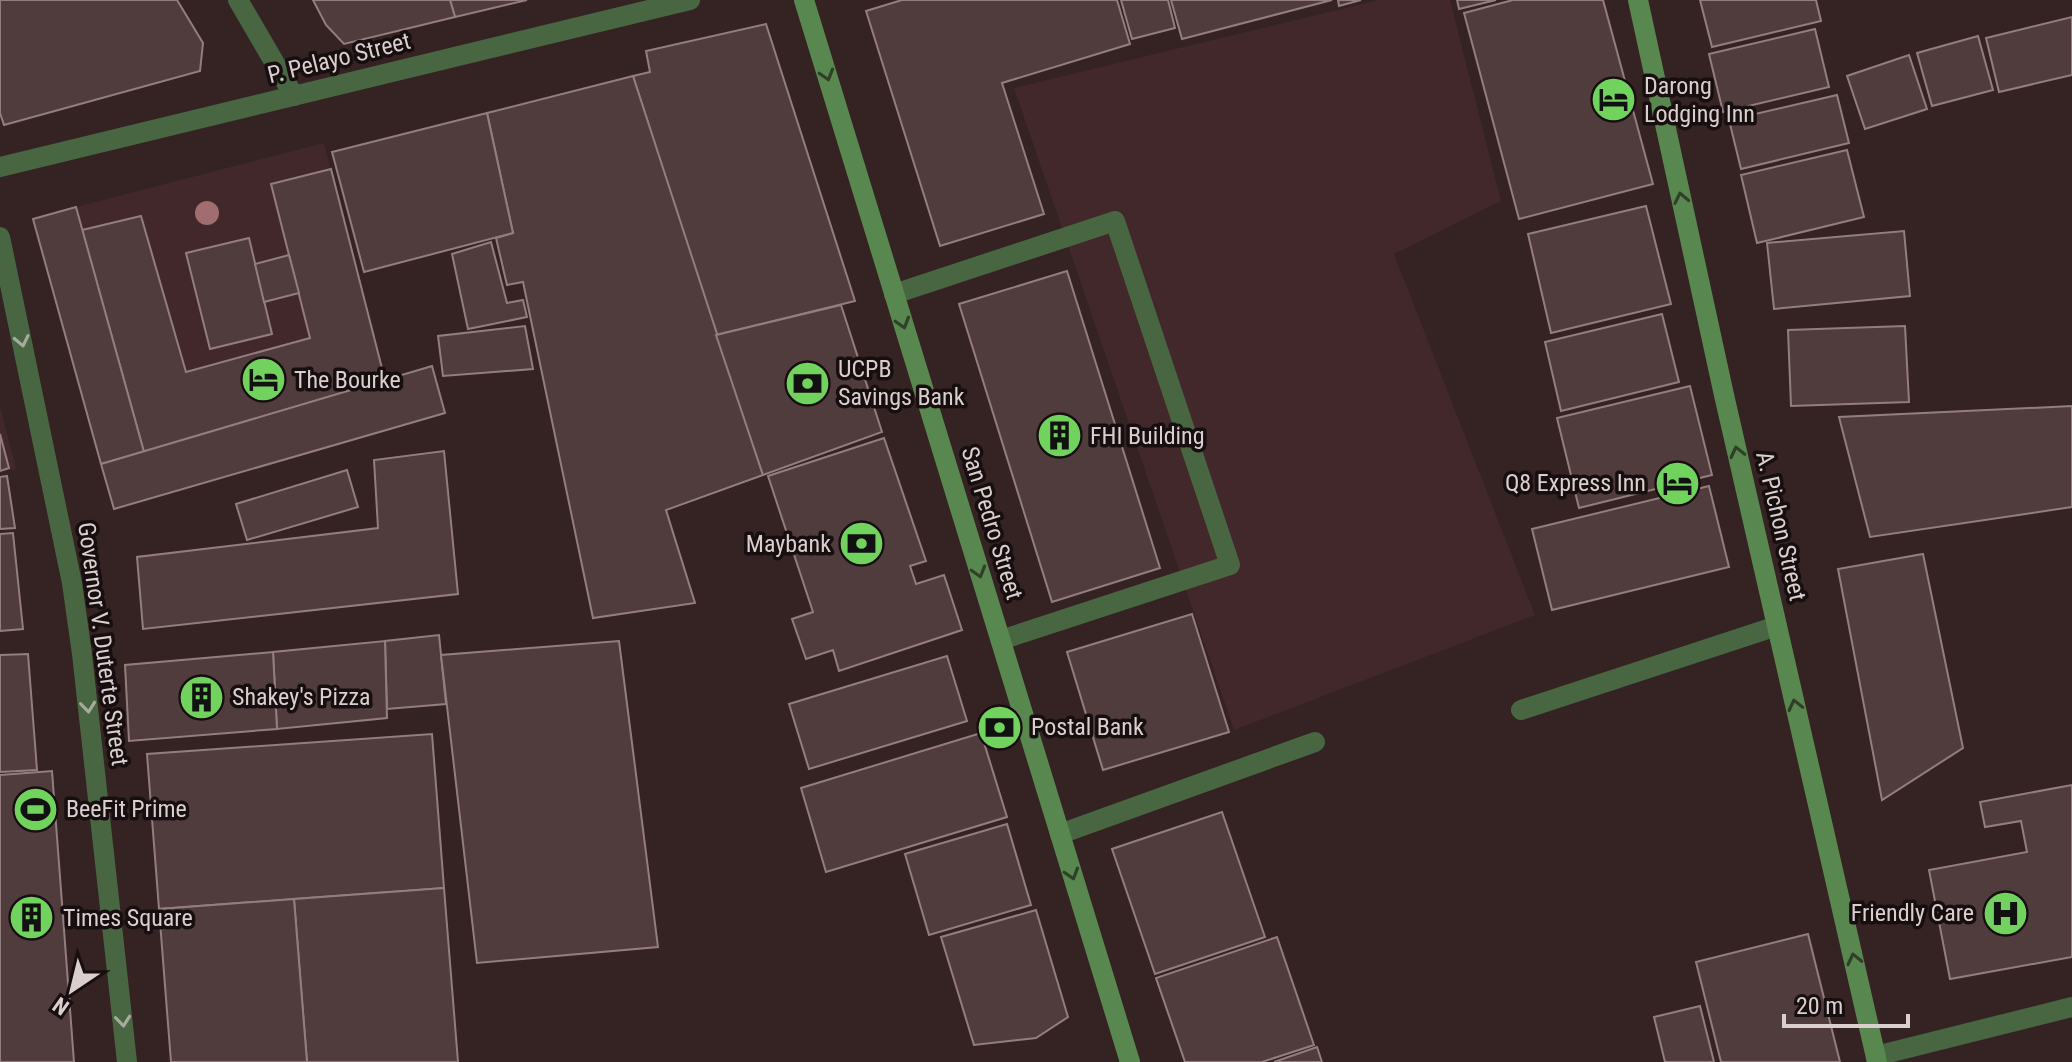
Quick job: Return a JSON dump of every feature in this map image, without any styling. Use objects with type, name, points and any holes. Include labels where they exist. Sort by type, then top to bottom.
[{"type":"main road","name":"San Pedro Street","points":[[804,0],[1130,1062]]},
{"type":"main road","name":"A. Pichon Street","points":[[1638,0],[1877,1059]]},
{"type":"street","points":[[238,0],[294,96]]},
{"type":"street","name":"P. Pelayo Street","points":[[0,167],[690,0]]},
{"type":"street","points":[[894,294],[1115,221],[1230,565],[1001,640]]},
{"type":"street","name":"Governor V. Duterte Street","points":[[0,237],[72,583],[127,1062]]},
{"type":"street","points":[[1521,710],[1777,626]]},
{"type":"street","points":[[1060,834],[1315,742]]},
{"type":"street","points":[[1877,1059],[2072,1007]]},
{"type":"shaded area","points":[[1379,0],[1450,0],[1501,201],[1394,254],[1535,615],[1234,730],[1014,88]]},
{"type":"shaded area","points":[[324,143],[385,380],[144,452],[76,207]]},
{"type":"shaded area","points":[[0,407],[16,469],[0,473]]},
{"type":"building","points":[[0,0],[177,0],[203,43],[200,71],[4,125],[0,113]]},
{"type":"building","points":[[313,0],[450,0],[455,17],[344,44],[326,25]]},
{"type":"building","points":[[450,0],[527,0],[455,17]]},
{"type":"building","points":[[902,0],[1117,0],[1130,44],[1002,83],[1044,214],[940,246],[866,11]]},
{"type":"building","points":[[1121,0],[1168,0],[1175,28],[1132,39]]},
{"type":"building","points":[[1171,0],[1332,0],[1182,39]]},
{"type":"building","points":[[1338,0],[1361,0],[1339,6]]},
{"type":"building","points":[[1457,0],[1496,0],[1459,9]]},
{"type":"building","points":[[1513,0],[1603,0],[1653,184],[1519,219],[1464,13]]},
{"type":"building","points":[[1700,0],[1816,0],[1821,21],[1712,47]]},
{"type":"building","points":[[2072,17],[2072,75],[1999,92],[1986,38]]},
{"type":"building","points":[[766,24],[855,301],[716,335],[633,76],[650,72],[646,51]]},
{"type":"building","points":[[1815,29],[1829,87],[1723,112],[1709,54]]},
{"type":"building","points":[[1978,36],[1993,90],[1932,106],[1917,53]]},
{"type":"building","points":[[1909,55],[1927,109],[1865,129],[1847,76]]},
{"type":"building","points":[[633,76],[763,475],[666,510],[695,603],[593,618],[523,282],[507,285],[496,238],[513,233],[487,113]]},
{"type":"building","points":[[1837,95],[1849,143],[1741,169],[1729,120]]},
{"type":"building","points":[[487,113],[513,233],[364,272],[332,152]]},
{"type":"building","points":[[1847,150],[1864,217],[1757,243],[1741,175]]},
{"type":"building","points":[[331,169],[385,380],[144,452],[82,230],[141,216],[186,372],[310,338],[271,184]]},
{"type":"building","points":[[1646,206],[1671,304],[1551,333],[1528,234]]},
{"type":"building","points":[[76,207],[144,452],[101,464],[33,219]]},
{"type":"building","points":[[1904,231],[1910,296],[1774,309],[1767,243]]},
{"type":"building","points":[[249,238],[272,334],[210,349],[186,253]]},
{"type":"building","points":[[491,242],[507,303],[523,300],[527,317],[468,329],[452,254]]},
{"type":"building","points":[[289,255],[299,293],[264,302],[255,264]]},
{"type":"building","name":"FHI Building","points":[[1067,271],[1160,568],[1052,602],[959,304]]},
{"type":"building","points":[[841,305],[882,432],[763,475],[716,335]]},
{"type":"building","points":[[1662,314],[1679,382],[1561,411],[1545,342]]},
{"type":"building","points":[[525,326],[533,369],[443,376],[438,336]]},
{"type":"building","points":[[1905,326],[1909,402],[1791,406],[1788,330]]},
{"type":"building","points":[[432,366],[445,413],[114,509],[101,464]]},
{"type":"building","points":[[1690,386],[1712,475],[1579,508],[1557,418]]},
{"type":"building","points":[[2072,406],[2072,507],[1870,537],[1839,417]]},
{"type":"building","points":[[0,434],[9,468],[0,471]]},
{"type":"building","points":[[884,438],[926,561],[910,566],[916,584],[944,575],[962,630],[839,671],[833,650],[806,659],[792,619],[813,612],[768,476]]},
{"type":"building","points":[[444,451],[458,594],[143,629],[137,557],[378,528],[374,460]]},
{"type":"building","points":[[347,470],[358,507],[247,540],[236,504]]},
{"type":"building","points":[[7,476],[15,528],[0,529],[0,477]]},
{"type":"building","points":[[1709,486],[1729,567],[1552,610],[1532,529]]},
{"type":"building","points":[[13,533],[23,629],[0,631],[0,534]]},
{"type":"building","points":[[1923,554],[1963,748],[1882,800],[1838,569]]},
{"type":"building","points":[[1192,614],[1229,732],[1103,770],[1067,652]]},
{"type":"building","points":[[439,635],[446,704],[387,709],[385,641]]},
{"type":"building","points":[[385,641],[387,718],[277,729],[273,652]]},
{"type":"building","points":[[619,641],[658,947],[477,963],[441,655]]},
{"type":"building","name":"Shakey's Pizza","points":[[273,652],[277,729],[129,741],[125,665]]},
{"type":"building","points":[[28,654],[37,770],[0,772],[0,655]]},
{"type":"building","points":[[947,656],[967,721],[809,769],[789,704]]},
{"type":"building","points":[[981,733],[1007,817],[826,872],[801,788]]},
{"type":"building","points":[[432,734],[444,888],[159,909],[147,754]]},
{"type":"building","name":"Times Square","points":[[52,771],[74,1062],[0,1062],[0,775]]},
{"type":"building","name":"Friendly Care","points":[[2072,785],[2072,957],[1950,979],[1929,870],[2027,852],[2021,821],[1985,827],[1980,802]]},
{"type":"building","points":[[1222,812],[1265,937],[1155,974],[1112,849]]},
{"type":"building","points":[[1007,824],[1031,905],[929,935],[905,854]]},
{"type":"building","points":[[444,888],[458,1062],[307,1062],[294,899]]},
{"type":"building","points":[[294,899],[307,1062],[171,1062],[159,909]]},
{"type":"building","points":[[1036,910],[1068,1017],[1036,1038],[974,1045],[941,937]]},
{"type":"building","points":[[1808,934],[1840,1062],[1721,1062],[1696,962]]},
{"type":"building","points":[[1277,937],[1314,1045],[1262,1062],[1185,1062],[1156,978]]},
{"type":"building","points":[[1700,1006],[1714,1062],[1665,1062],[1654,1017]]},
{"type":"building","points":[[1317,1047],[1322,1062],[1274,1062]]},
{"type":"place","name":"Darong Lodging Inn","points":[[1613,100]]},
{"type":"place","name":"The Bourke","points":[[263,380]]},
{"type":"place","name":"UCPB Savings Bank","points":[[807,383]]},
{"type":"place","name":"FHI Building","points":[[1059,436]]},
{"type":"place","name":"Q8 Express Inn","points":[[1677,483]]},
{"type":"place","name":"Maybank","points":[[862,544]]},
{"type":"place","name":"Shakey's Pizza","points":[[201,697]]},
{"type":"place","name":"Postal Bank","points":[[1000,727]]},
{"type":"place","name":"BeeFit Prime","points":[[35,809]]},
{"type":"place","name":"Friendly Care","points":[[2005,913]]},
{"type":"place","name":"Times Square","points":[[32,918]]}]
